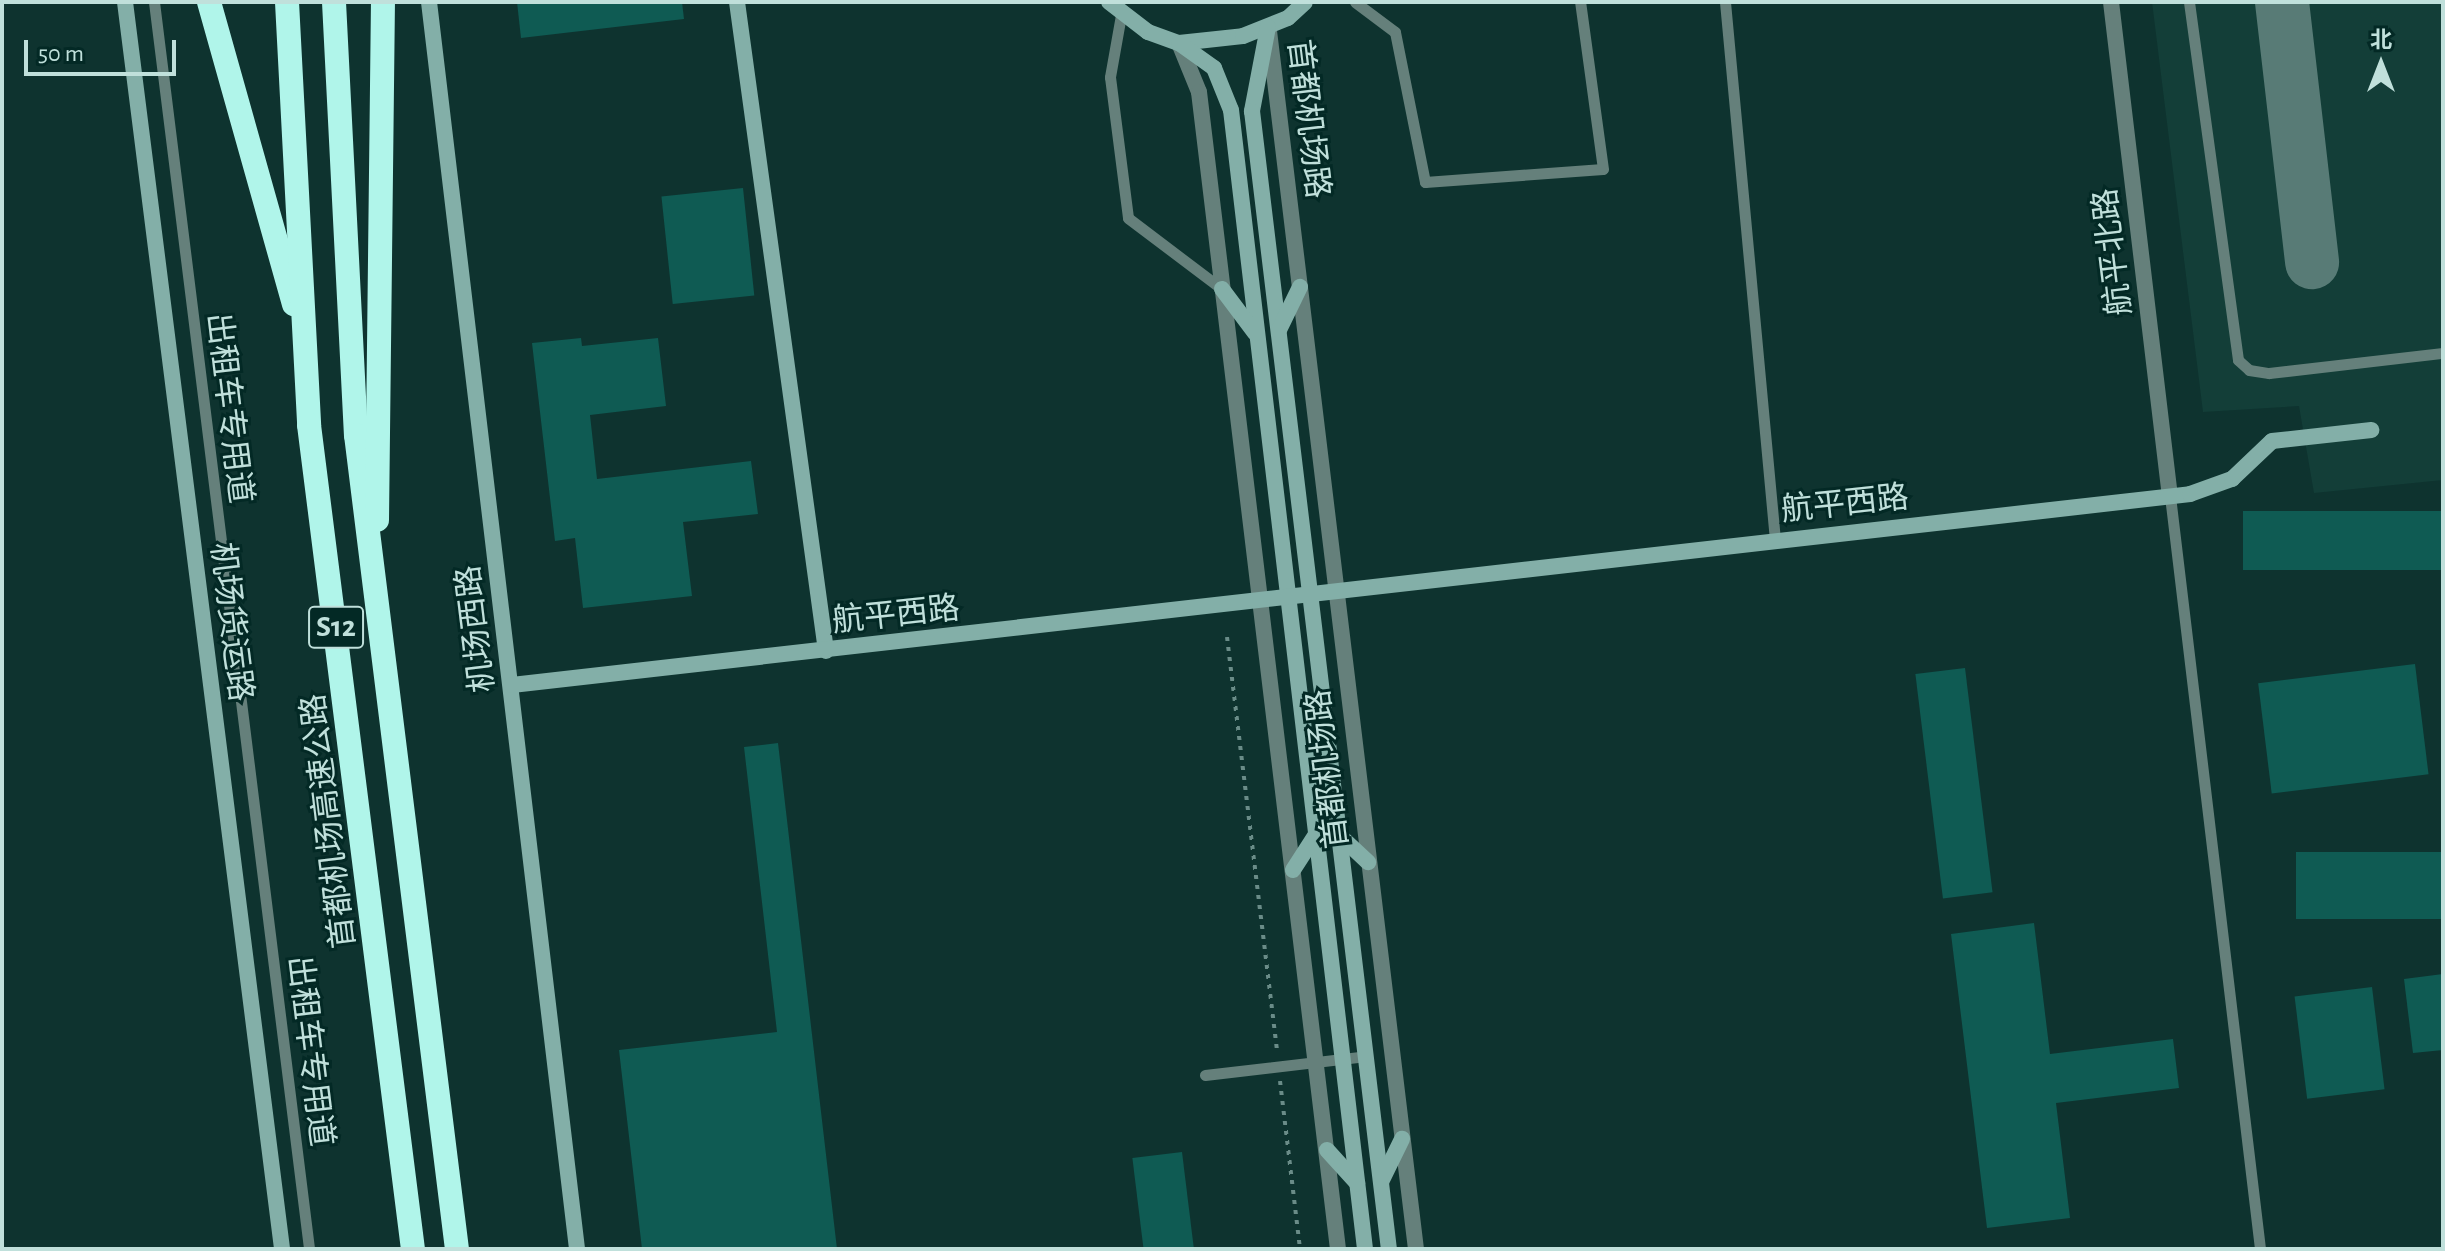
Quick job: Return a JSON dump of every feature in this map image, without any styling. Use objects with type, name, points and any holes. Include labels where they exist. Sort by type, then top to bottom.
[{"type":"highway","points":[[209,2],[304,335]]},
{"type":"highway","name":"首都机场高速公路","points":[[287,2],[313,458],[350,718],[413,1249]]},
{"type":"highway","name":"S12","points":[[334,2],[356,435],[457,1249]]},
{"type":"highway","points":[[376,582],[383,2]]},
{"type":"street","name":"机场货运路","points":[[125,2],[282,1249]]},
{"type":"street","name":"机场西路","points":[[429,2],[577,1249]]},
{"type":"street","points":[[737,2],[826,651]]},
{"type":"street","points":[[1109,2],[1121,15],[1179,43],[1243,36],[1268,27],[1305,2]]},
{"type":"street","name":"航平北路","points":[[2111,2],[2170,496]]},
{"type":"street","name":"首都机场路","points":[[1268,27],[1416,1249]]},
{"type":"street","name":"首都机场路","points":[[1268,27],[1252,111],[1389,1249]]},
{"type":"street","name":"首都机场路","points":[[1179,43],[1199,92],[1338,1249]]},
{"type":"street","name":"首都机场路","points":[[1179,43],[1214,68],[1231,110],[1285,597],[1365,1249]]},
{"type":"street","points":[[1278,331],[1300,287]]},
{"type":"street","points":[[1222,289],[1255,333]]},
{"type":"street","name":"航平西路","points":[[512,685],[2170,496],[2232,479],[2272,441],[2371,430]]},
{"type":"street","points":[[1339,835],[1368,862]]},
{"type":"street","points":[[1293,870],[1315,836]]},
{"type":"street","points":[[1381,1182],[1402,1139]]},
{"type":"street","points":[[1327,1150],[1357,1183]]},
{"type":"lane","name":"出租车专用道","points":[[154,2],[309,1249]]},
{"type":"lane","points":[[1355,2],[1395,32],[1425,182],[1603,169],[1580,2]]},
{"type":"lane","points":[[1725,2],[1775,540]]},
{"type":"lane","points":[[2189,2],[2238,360],[2249,370],[2269,373],[2443,353]]},
{"type":"lane","points":[[1121,15],[1110,77],[1128,218],[1222,289]]},
{"type":"lane","points":[[2170,496],[2260,1249]]},
{"type":"lane","points":[[1205,1075],[1366,1056]]},
{"type":"path","points":[[1227,637],[1300,1249]]},
{"type":"shaded area","points":[[2152,2],[2443,2],[2443,480],[2314,493],[2299,406],[2203,412]]},
{"type":"building","points":[[517,2],[682,2],[684,19],[521,38]]},
{"type":"building","points":[[743,188],[754,295],[673,304],[661,197]]},
{"type":"building","points":[[581,338],[582,346],[658,338],[666,406],[590,415],[597,479],[751,461],[758,514],[683,522],[692,596],[583,608],[575,538],[555,541],[532,343]]},
{"type":"building","points":[[2243,511],[2443,511],[2443,570],[2243,570]]},
{"type":"building","points":[[2415,664],[2429,774],[2272,793],[2258,683]]},
{"type":"building","points":[[1965,668],[1993,892],[1943,898],[1915,674]]},
{"type":"building","points":[[778,743],[837,1249],[642,1249],[619,1050],[777,1032],[744,747]]},
{"type":"building","points":[[2296,852],[2443,852],[2443,919],[2296,919]]},
{"type":"building","points":[[2034,923],[2050,1054],[2173,1039],[2179,1088],[2056,1103],[2070,1218],[1987,1228],[1951,934]]},
{"type":"building","points":[[2443,974],[2443,1050],[2413,1053],[2404,979]]},
{"type":"building","points":[[2372,987],[2385,1089],[2307,1099],[2295,997]]},
{"type":"building","points":[[1182,1152],[1194,1249],[1144,1249],[1132,1158]]},
{"type":"taxiway","points":[[2282,2],[2312,262]]}]
